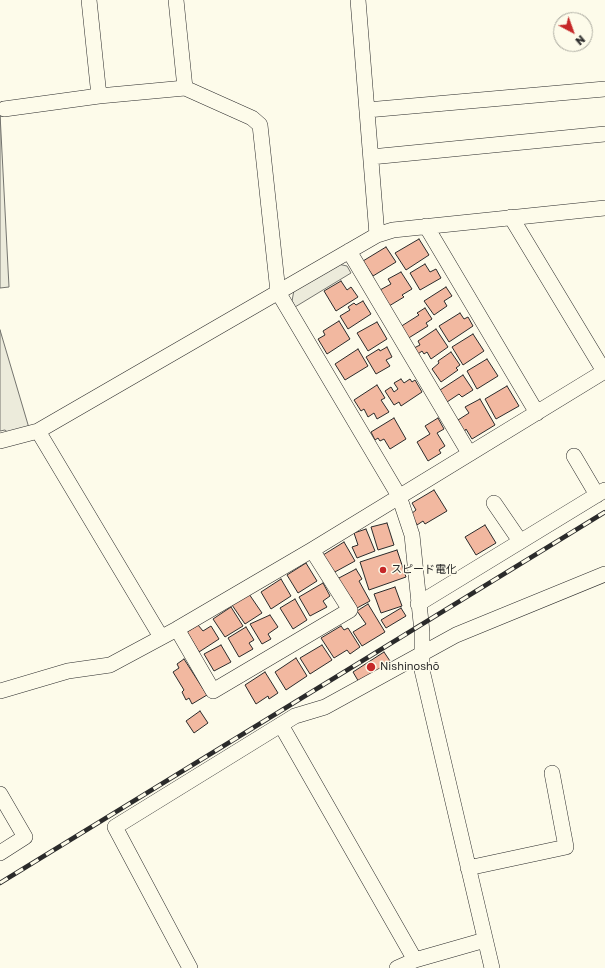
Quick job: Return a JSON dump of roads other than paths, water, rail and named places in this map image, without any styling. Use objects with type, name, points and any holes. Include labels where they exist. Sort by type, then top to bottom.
[{"type":"street","points":[[89,0],[99,96]]},
{"type":"street","points":[[176,0],[185,88]]},
{"type":"street","points":[[358,0],[377,235]]},
{"type":"street","points":[[4,109],[99,96],[185,88],[252,118],[260,125],[278,292],[399,496],[412,535],[422,653],[422,670],[492,968]]},
{"type":"street","points":[[367,110],[605,89]]},
{"type":"street","points":[[371,157],[605,134]]},
{"type":"street","points":[[0,441],[38,431],[377,235],[393,230],[511,217],[603,212]]},
{"type":"street","points":[[0,691],[68,671],[110,665],[177,629],[312,550],[605,371],[511,217]]},
{"type":"street","points":[[426,226],[537,413]]},
{"type":"street","points":[[349,251],[469,453]]},
{"type":"street","points":[[38,431],[161,637]]},
{"type":"street","points":[[418,604],[601,492],[574,456]]},
{"type":"street","points":[[494,503],[520,541]]},
{"type":"street","points":[[177,629],[213,691],[350,610],[312,550]]},
{"type":"street","points":[[190,968],[115,827],[296,716],[325,707],[456,635],[605,574]]},
{"type":"street","points":[[281,725],[415,960]]},
{"type":"street","points":[[468,868],[566,847],[552,773]]},
{"type":"street","points":[[0,794],[25,837],[0,853]]},
{"type":"street","points":[[398,968],[415,960],[485,940]]},
{"type":"railway","points":[[0,883],[605,512]]},
{"type":"place","name":"スピード電化","points":[[383,570]]},
{"type":"place","name":"Nishinoshō","points":[[371,667]]}]
